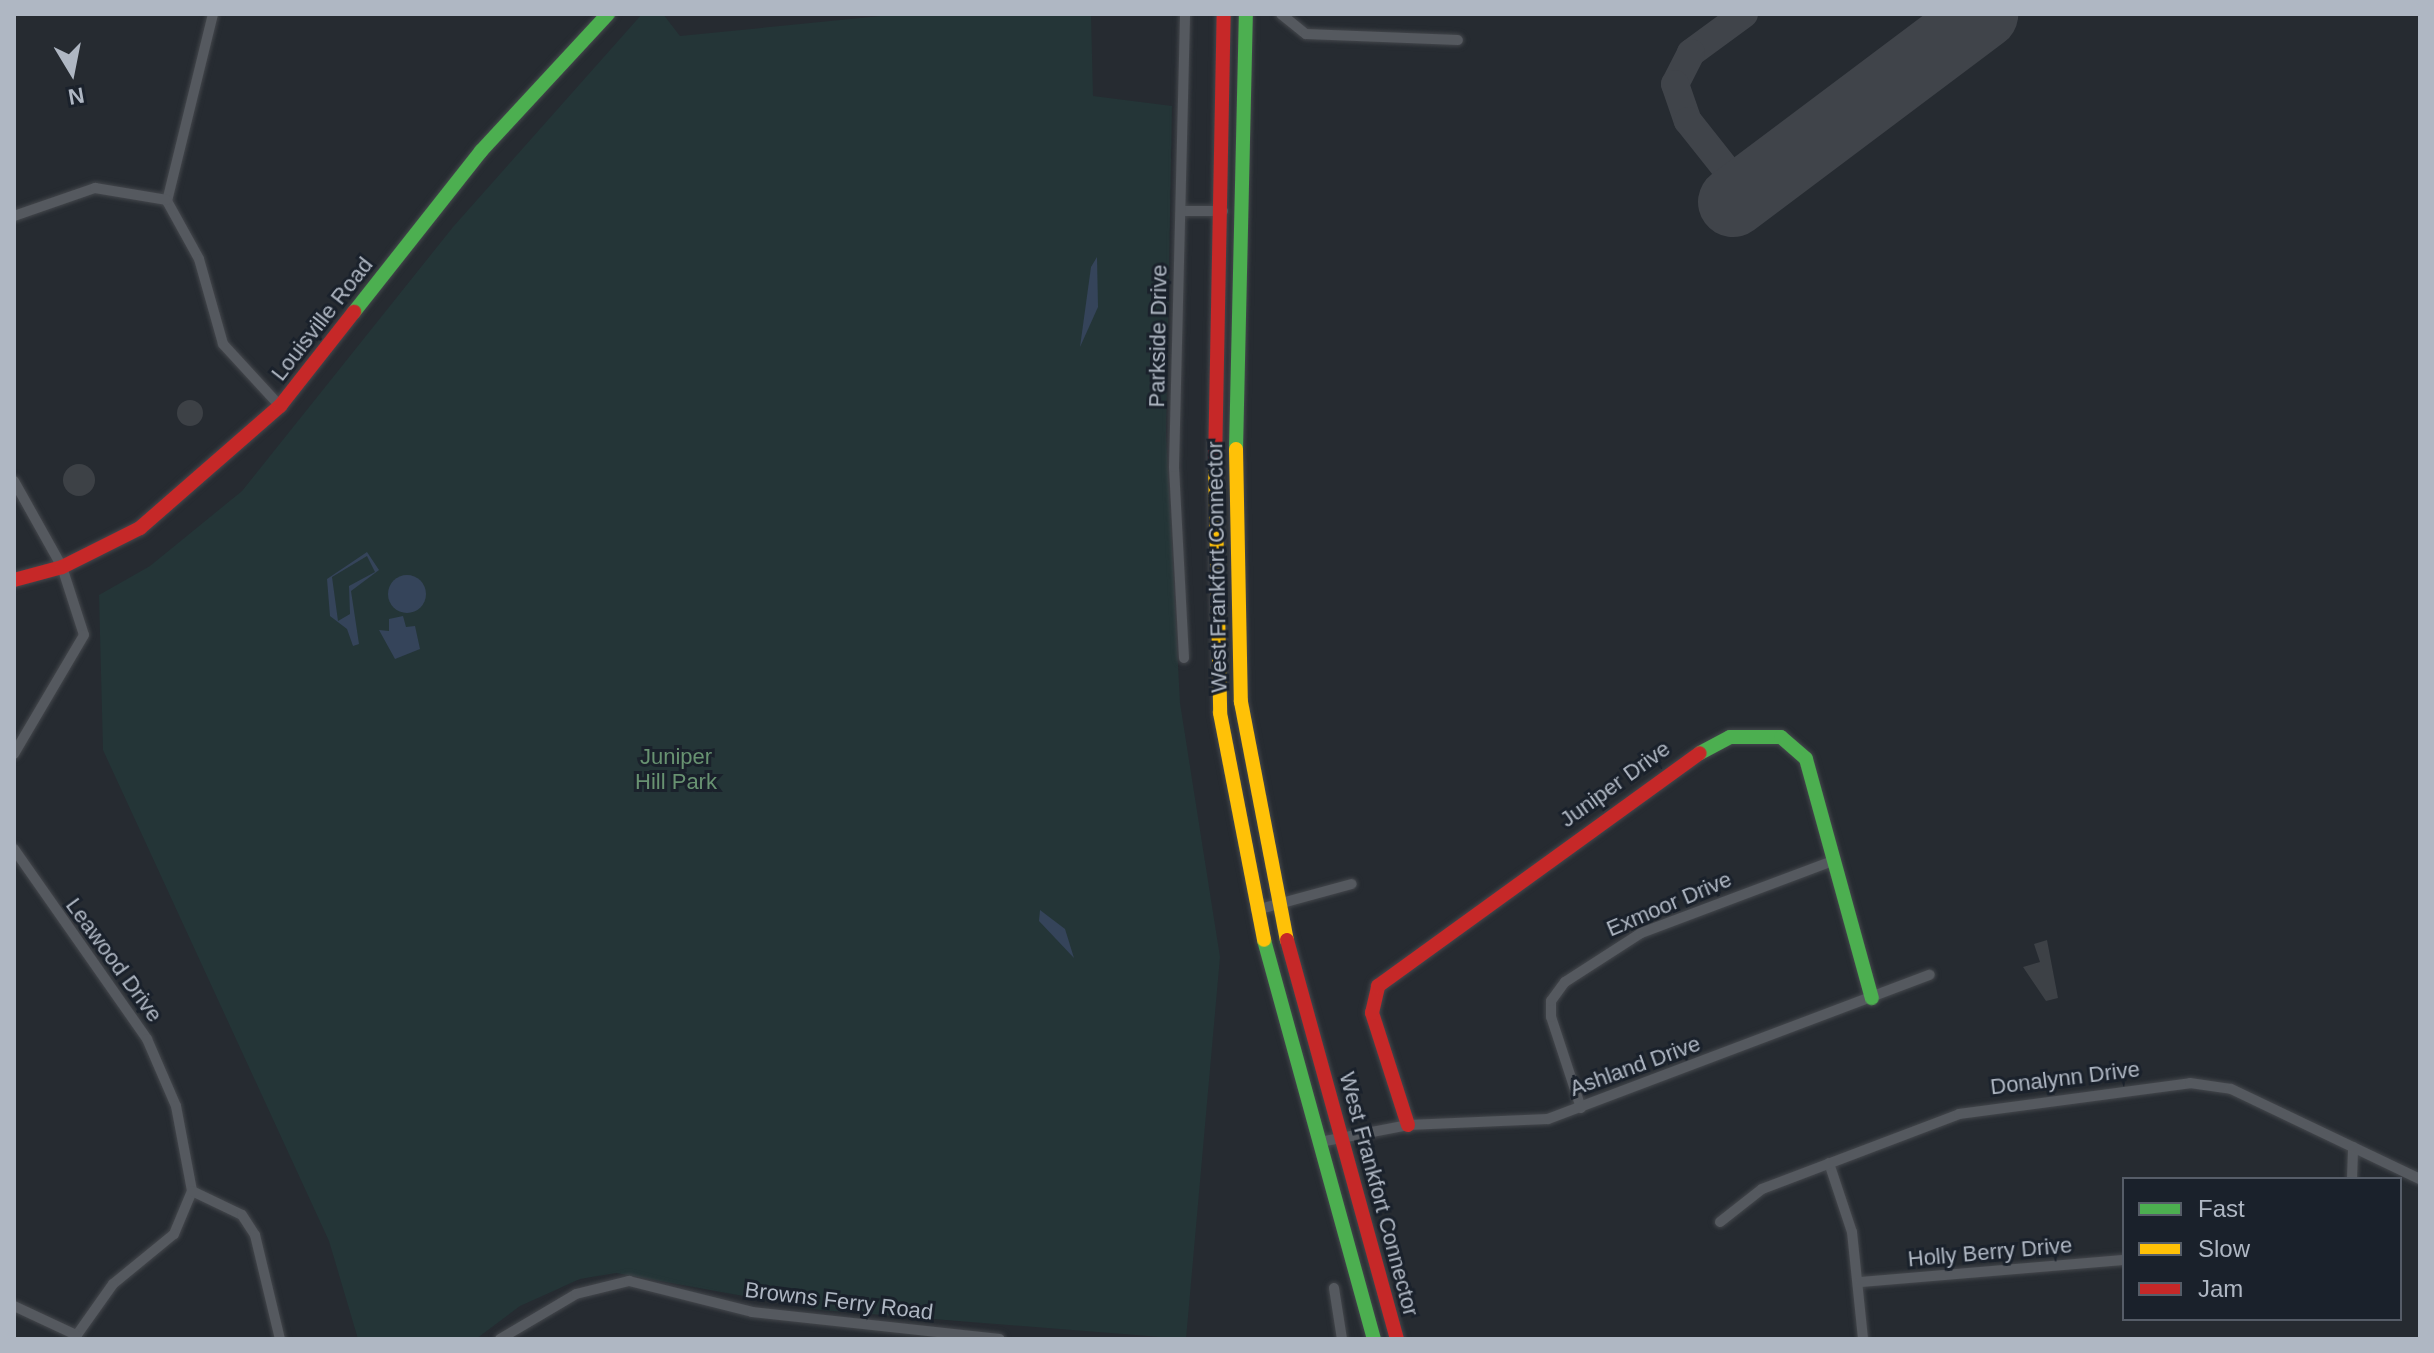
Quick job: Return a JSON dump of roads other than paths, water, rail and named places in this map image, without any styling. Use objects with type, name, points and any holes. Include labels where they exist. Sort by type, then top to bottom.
[{"type":"main road","name":"Louisville Road","points":[[14,580],[62,567],[140,528],[189,493],[280,406],[481,151],[608,14]]},
{"type":"main road","name":"West Frankfort Connector","points":[[1224,14],[1215,651],[1233,807],[1256,910],[1374,1339]]},
{"type":"main road","name":"West Frankfort Connector","points":[[1246,14],[1236,644],[1248,759],[1277,906],[1397,1339]]},
{"type":"main road","name":"Juniper Drive","points":[[1408,1125],[1372,1013],[1378,986],[1702,750],[1744,734],[1795,745],[1833,861],[1872,998]]},
{"type":"street","points":[[213,14],[167,200],[199,259],[223,344],[280,406]]},
{"type":"street","name":"Parkside Drive","points":[[1184,658],[1174,467],[1185,14]]},
{"type":"street","points":[[1281,14],[1306,34],[1458,40]]},
{"type":"street","points":[[14,216],[95,188],[167,200]]},
{"type":"street","points":[[1181,211],[1241,212]]},
{"type":"street","points":[[14,481],[62,567],[82,613],[82,646],[31,716],[14,754]]},
{"type":"street","name":"Leawood Drive","points":[[14,849],[147,1039],[176,1106],[192,1191]]},
{"type":"street","name":"Exmoor Drive","points":[[1581,1108],[1551,1017],[1551,1001],[1565,982],[1641,933],[1833,861]]},
{"type":"street","points":[[1256,910],[1352,884]]},
{"type":"street","name":"Ashland Drive","points":[[1320,1142],[1408,1125],[1530,1122],[1581,1108],[1930,975]]},
{"type":"street","name":"Donalynn Drive","points":[[1720,1222],[1753,1193],[1967,1112],[2190,1083],[2231,1089],[2420,1179]]},
{"type":"street","points":[[2352,1177],[2353,1147]]},
{"type":"street","points":[[1829,1163],[1860,1282],[1863,1339]]},
{"type":"street","points":[[14,1306],[75,1337],[113,1284],[174,1234],[192,1191],[242,1215],[255,1235],[280,1339]]},
{"type":"street","name":"Holly Berry Drive","points":[[1860,1282],[2122,1260]]},
{"type":"street","name":"Browns Ferry Road","points":[[500,1339],[576,1294],[629,1281],[752,1312],[1000,1339]]},
{"type":"street","points":[[1334,1288],[1342,1339]]},
{"type":"water","points":[[1097,257],[1098,307],[1080,347],[1091,267]]},
{"type":"water","points":[[367,552],[379,570],[351,591],[359,644],[353,646],[347,629],[330,616],[327,579]],"holes":[[[367,556],[375,572],[349,586],[350,614],[338,621],[332,577]]]},
{"type":"water","points":[[407,575],[420,581],[426,594],[420,607],[407,613],[394,607],[388,594],[394,581]]},
{"type":"water","points":[[403,616],[406,627],[415,626],[420,649],[395,659],[379,630],[389,631],[389,619]]},
{"type":"water","points":[[1040,910],[1065,929],[1074,958],[1039,921]]},
{"type":"park label","name":"Juniper Hill Park","points":[[676,768]]}]
